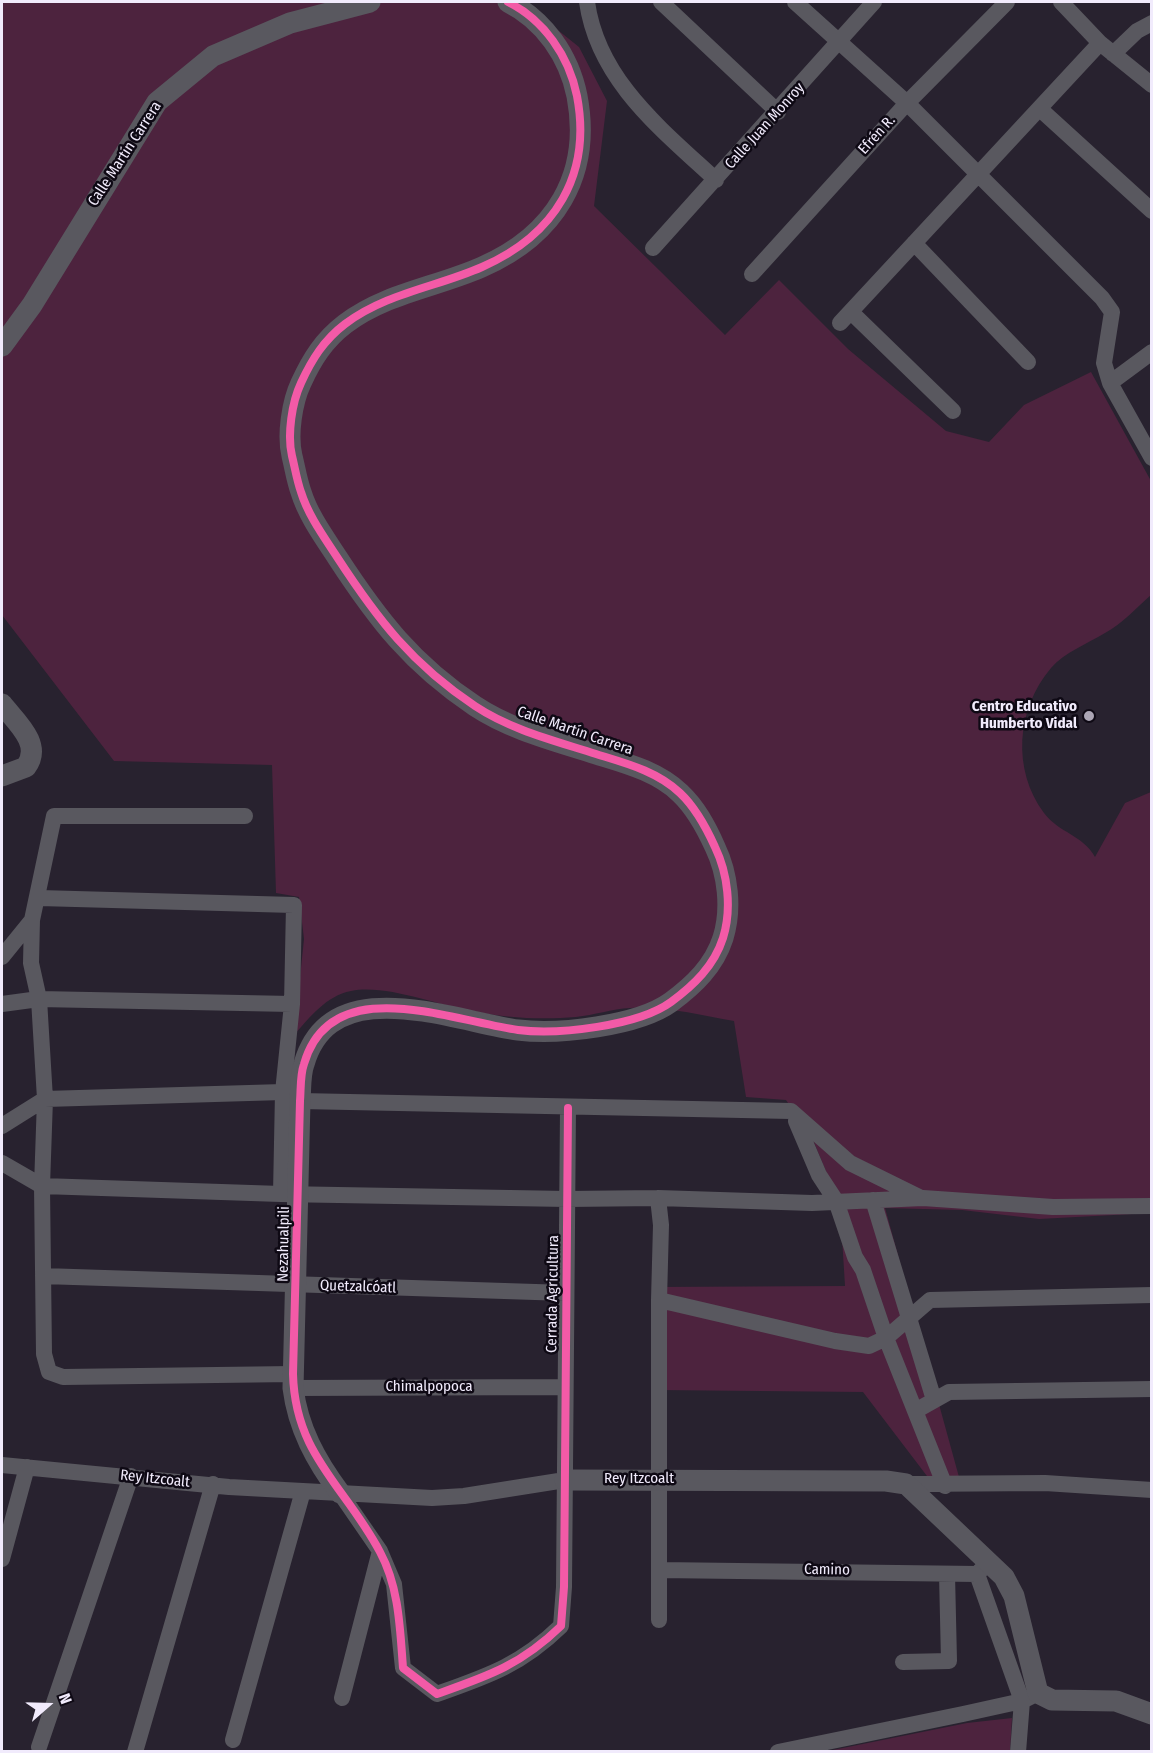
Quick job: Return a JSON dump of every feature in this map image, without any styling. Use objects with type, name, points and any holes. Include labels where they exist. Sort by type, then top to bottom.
[{"type":"street","name":"Calle Martín Carrera","points":[[2,346],[32,305],[156,102],[213,56],[290,23],[370,2]]},
{"type":"street","name":"Calle Martín Carrera","points":[[291,1097],[316,1037],[335,1021],[358,1010],[386,1006],[523,1031],[606,1027],[662,1009],[706,972],[723,938],[728,900],[720,858],[702,820],[678,791],[643,769],[540,736],[481,710],[441,682],[399,645],[370,607],[326,540],[301,495],[290,446],[296,394],[316,352],[346,323],[399,295],[482,267],[524,243],[549,219],[568,194],[579,156],[582,121],[574,84],[555,43],[526,11],[508,2]]},
{"type":"street","points":[[587,2],[600,51],[630,99],[716,180]]},
{"type":"street","points":[[661,2],[777,112]]},
{"type":"street","points":[[795,2],[907,103],[1102,298],[1112,312],[1104,363],[1110,383],[1152,458]]},
{"type":"street","name":"Calle Juan Monroy","points":[[653,248],[874,2]]},
{"type":"street","name":"Efrén R.","points":[[752,273],[907,103],[1007,2]]},
{"type":"street","points":[[1061,2],[1106,49],[1152,85]]},
{"type":"street","points":[[953,411],[845,318],[1040,109],[1106,49],[1152,23]]},
{"type":"street","points":[[1040,109],[1152,211]]},
{"type":"street","points":[[914,243],[1028,362]]},
{"type":"street","points":[[1110,383],[1152,352]]},
{"type":"street","points":[[2,704],[30,741],[33,751],[26,767],[2,776]]},
{"type":"street","points":[[43,1276],[42,1186],[45,1099],[39,999],[31,963],[32,920],[39,898],[54,816],[245,816]]},
{"type":"street","points":[[39,898],[294,905],[291,1097]]},
{"type":"street","points":[[2,957],[32,920]]},
{"type":"street","points":[[2,1004],[39,999],[292,1004]]},
{"type":"street","points":[[2,1126],[45,1099],[291,1097],[568,1108],[791,1111],[850,1163],[923,1198]]},
{"type":"street","name":"Nezahualpili","points":[[291,1097],[289,1194],[297,1286],[293,1381],[296,1409],[305,1437],[340,1493]]},
{"type":"street","name":"Cerrada Agricultura","points":[[380,1551],[394,1584],[403,1668],[436,1694],[496,1673],[537,1648],[561,1626],[565,1480],[568,1108]]},
{"type":"street","points":[[791,1111],[807,1142],[819,1175],[836,1201],[886,1338],[917,1410],[945,1486]]},
{"type":"street","points":[[2,1163],[42,1186],[289,1194],[567,1199],[836,1201],[923,1198],[1053,1208],[1152,1206]]},
{"type":"street","points":[[658,1198],[662,1225],[659,1300],[659,1620]]},
{"type":"street","points":[[873,1200],[934,1400]]},
{"type":"street","name":"Quetzalcóatl","points":[[43,1276],[566,1293]]},
{"type":"street","name":"Chimalpopoca","points":[[43,1276],[44,1354],[49,1372],[63,1377],[565,1387]]},
{"type":"street","points":[[659,1300],[835,1341],[869,1346],[886,1338],[930,1300],[1152,1295]]},
{"type":"street","points":[[917,1410],[949,1392],[1152,1389]]},
{"type":"street","name":"Rey Itzcoalt","points":[[2,1465],[303,1491],[443,1498],[565,1480],[886,1481],[906,1484]]},
{"type":"street","points":[[2,1559],[27,1467]]},
{"type":"street","points":[[39,1747],[131,1476]]},
{"type":"street","points":[[906,1484],[945,1486],[1045,1483],[1152,1490]]},
{"type":"street","points":[[135,1752],[213,1484]]},
{"type":"street","points":[[906,1484],[983,1568],[1004,1577],[1014,1596],[1030,1697],[1018,1752]]},
{"type":"street","points":[[233,1740],[303,1491]]},
{"type":"street","points":[[340,1493],[380,1551],[342,1698]]},
{"type":"street","points":[[2,1518],[18,1496]]},
{"type":"street","name":"Camino","points":[[659,1570],[947,1574],[983,1568]]},
{"type":"street","points":[[903,1662],[949,1661],[947,1574]]},
{"type":"street","points":[[778,1752],[1030,1697],[1052,1700],[1116,1701],[1152,1714]]},
{"type":"shaded area","points":[[2,2],[523,2],[579,47],[607,101],[594,206],[725,335],[779,280],[848,349],[946,431],[989,442],[1024,405],[1091,372],[1151,481],[1151,595],[1117,625],[1069,653],[1051,668],[1039,684],[1025,721],[1022,740],[1023,759],[1034,796],[1044,813],[1050,820],[1084,844],[1095,857],[1125,803],[1151,792],[1151,1213],[1039,1219],[962,1210],[885,1208],[959,1477],[930,1480],[863,1392],[656,1390],[655,1287],[845,1286],[840,1205],[813,1140],[786,1100],[746,1097],[734,1021],[656,1008],[623,1009],[563,1018],[510,1017],[380,990],[365,990],[351,991],[326,1002],[294,1035],[304,939],[299,897],[276,893],[272,765],[114,761],[2,615]]},
{"type":"shaded area","points":[[1012,1718],[1010,1751],[828,1751],[967,1723]]},
{"type":"cycle path","points":[[508,2],[544,29],[561,53],[573,81],[580,125],[579,152],[573,176],[563,199],[548,220],[530,238],[508,254],[465,274],[377,305],[345,324],[331,337],[319,350],[295,399],[290,438],[297,479],[312,517],[352,580],[382,621],[414,657],[433,674],[475,706],[503,722],[640,769],[671,785],[686,799],[704,825],[719,857],[726,880],[728,904],[723,938],[709,966],[688,989],[671,1002],[639,1017],[619,1023],[575,1030],[535,1031],[396,1008],[366,1010],[340,1018],[318,1035],[304,1064],[300,1101],[293,1374],[296,1402],[312,1449],[366,1529],[386,1565],[398,1608],[403,1668],[437,1694],[518,1660],[561,1626],[564,1587],[568,1108]]},
{"type":"place","name":"Centro Educativo Humberto Vidal","points":[[1089,716]]}]
